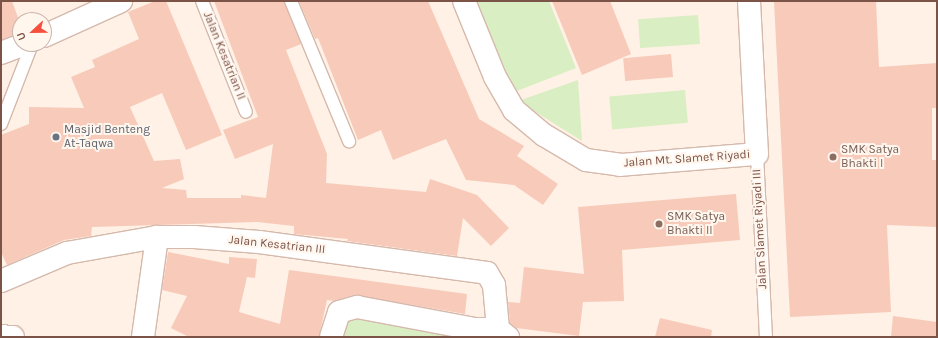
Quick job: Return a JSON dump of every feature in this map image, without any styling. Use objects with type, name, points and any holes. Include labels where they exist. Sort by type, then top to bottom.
[{"type":"street","points":[[52,32],[121,1]]},
{"type":"street","name":"Jalan Mt. Slamet Riyadi","points":[[464,1],[495,77],[514,110],[544,135],[586,160],[620,165],[757,154]]},
{"type":"street","name":"Jalan Slamet Riyadi III","points":[[749,1],[757,154]]},
{"type":"street","points":[[1,53],[12,49]]},
{"type":"street","points":[[143,337],[157,237]]},
{"type":"street","name":"Jalan Kesatrian III","points":[[1,281],[67,253],[157,237],[194,237],[259,242],[487,273],[494,285],[503,333]]},
{"type":"street","points":[[331,337],[339,312],[357,306],[503,333]]},
{"type":"street","points":[[1,336],[13,337]]},
{"type":"lane","name":"Jalan Kesatrian II","points":[[202,1],[246,112]]},
{"type":"lane","points":[[291,1],[349,141]]},
{"type":"lane","points":[[1,124],[29,52]]},
{"type":"lane","name":"Jalan Slamet Riyadi III","points":[[757,154],[766,337]]},
{"type":"green space","points":[[470,1],[549,1],[576,68],[507,95]]},
{"type":"green space","points":[[698,15],[700,44],[640,48],[638,19]]},
{"type":"green space","points":[[578,80],[582,141],[518,101]]},
{"type":"green space","points":[[685,90],[688,123],[612,129],[609,97]]},
{"type":"green space","points":[[347,312],[476,337],[343,337]]},
{"type":"building","points":[[1,1],[12,1],[16,12],[12,12],[12,36],[1,40]]},
{"type":"building","points":[[155,1],[166,1],[222,135],[186,150],[162,93],[130,107],[154,161],[180,159],[184,179],[162,188],[186,190],[187,198],[241,198],[241,195],[266,198],[273,144],[235,159],[223,130],[258,117],[214,1],[284,1],[301,44],[286,50],[327,154],[326,183],[426,192],[430,179],[477,195],[509,228],[491,246],[463,218],[457,256],[347,241],[348,239],[294,234],[294,226],[257,222],[92,227],[91,236],[64,240],[7,265],[1,252],[1,135],[29,124],[29,107],[84,108],[71,77],[95,67],[92,60],[139,39],[128,12]]},
{"type":"building","points":[[299,1],[428,1],[479,119],[524,146],[517,156],[558,184],[543,205],[514,185],[466,180],[446,139],[393,160],[381,130],[358,140],[318,38],[315,39]]},
{"type":"building","points":[[552,1],[610,1],[631,54],[582,75]]},
{"type":"building","name":"SMK Satya Bhakti I","points":[[774,1],[876,1],[879,67],[937,63],[937,108],[932,108],[932,160],[937,160],[937,227],[887,225],[891,312],[790,317]]},
{"type":"building","points":[[671,54],[673,77],[625,81],[623,58]]},
{"type":"building","points":[[736,194],[740,240],[622,250],[624,301],[583,302],[579,336],[516,328],[510,323],[508,302],[520,303],[524,267],[584,274],[578,207]]},
{"type":"building","points":[[168,252],[229,264],[229,257],[257,259],[255,278],[247,277],[239,312],[280,324],[289,270],[467,294],[465,314],[354,295],[334,301],[327,300],[319,337],[189,337],[171,328],[187,296],[162,290]]},
{"type":"building","points":[[893,316],[937,322],[937,337],[891,337]]},
{"type":"building","points":[[660,318],[712,330],[711,337],[655,337]]},
{"type":"place","name":"Masjid Benteng At-Taqwa","points":[[56,137]]},
{"type":"place","name":"SMK Satya Bhakti I","points":[[833,157]]},
{"type":"place","name":"SMK Satya Bhakti II","points":[[659,224]]}]
